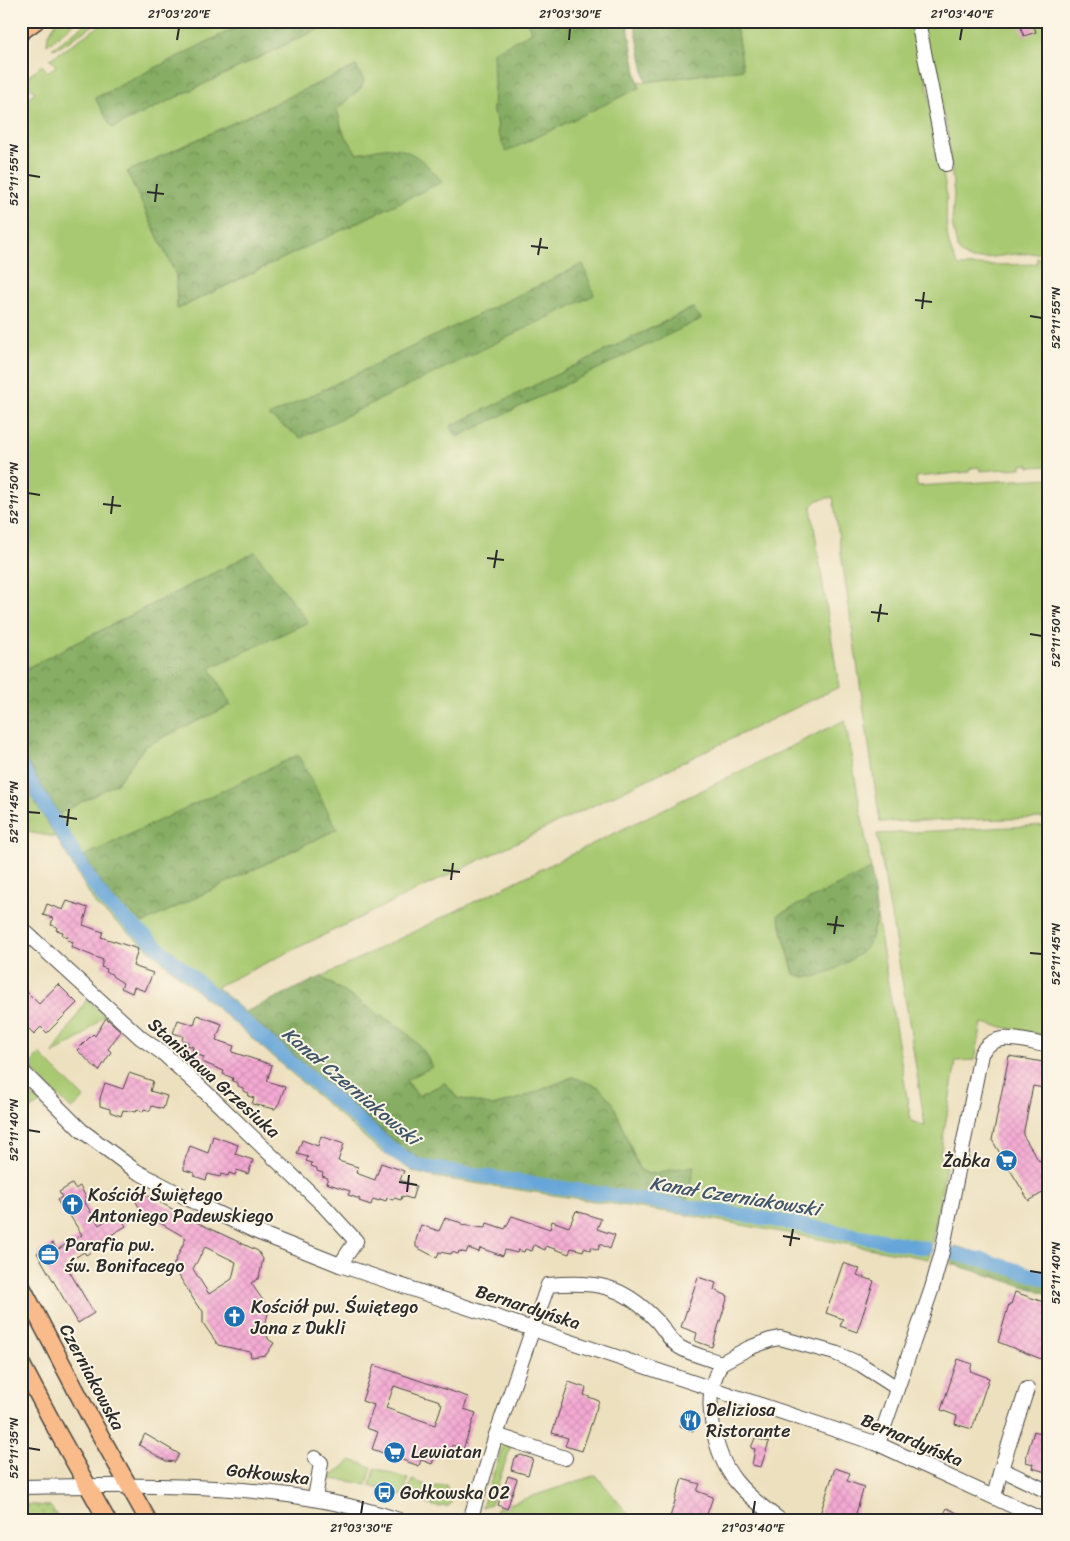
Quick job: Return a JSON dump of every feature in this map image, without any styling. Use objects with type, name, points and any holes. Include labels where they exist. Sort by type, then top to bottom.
[{"type":"main road","points":[[21,32],[36,21]]},
{"type":"main road","name":"Czerniakowska","points":[[21,1284],[90,1417],[148,1520]]},
{"type":"main road","points":[[21,1363],[107,1520]]},
{"type":"street","points":[[918,21],[946,164]]},
{"type":"street","name":"Stanisława Grzesiuka","points":[[21,928],[141,1038],[164,1054],[329,1211],[356,1241],[340,1265]]},
{"type":"street","points":[[878,1444],[932,1288],[942,1252],[981,1054],[986,1046],[1000,1039],[1009,1038],[1049,1046]]},
{"type":"street","name":"Bernardyńska","points":[[26,1075],[81,1130],[136,1171],[232,1220],[340,1265],[878,1444],[1043,1520]]},
{"type":"street","points":[[470,1520],[496,1435],[548,1286],[591,1284],[619,1292],[632,1298],[658,1322],[679,1348],[721,1363]]},
{"type":"street","points":[[780,1520],[753,1501],[729,1473],[717,1447],[711,1414],[712,1388],[721,1363],[749,1348],[780,1338],[835,1353],[860,1364],[897,1388]]},
{"type":"street","points":[[994,1497],[1027,1389]]},
{"type":"street","points":[[496,1435],[565,1458]]},
{"type":"street","points":[[316,1458],[321,1463],[316,1498]]},
{"type":"street","points":[[1001,1469],[1049,1492]]},
{"type":"street","name":"Gołkowska","points":[[21,1487],[232,1488],[316,1498],[346,1504],[399,1520]]},
{"type":"green space","points":[[57,21],[77,21],[47,45],[48,35]]},
{"type":"green space","points":[[89,21],[100,21],[60,47],[52,49]]},
{"type":"green space","points":[[107,21],[232,21],[235,28],[96,98],[112,128],[335,21],[526,21],[532,32],[494,86],[493,113],[497,119],[498,133],[639,88],[639,81],[646,82],[743,69],[735,21],[916,21],[946,190],[948,238],[950,248],[959,266],[1036,264],[1037,258],[1049,258],[1049,466],[1030,467],[1029,464],[1021,465],[1021,468],[980,471],[979,467],[971,468],[969,472],[916,477],[917,486],[1049,478],[1049,818],[880,822],[833,497],[818,500],[811,507],[839,687],[216,987],[389,1137],[423,1161],[687,1202],[693,1167],[648,1174],[639,1169],[628,1140],[573,1077],[521,1098],[493,1106],[457,1098],[445,1083],[418,1096],[406,1080],[406,1032],[321,977],[845,720],[871,869],[778,915],[794,974],[874,928],[877,917],[911,1121],[925,1126],[877,834],[1049,825],[1049,1036],[982,1023],[975,1060],[956,1061],[940,1156],[947,1160],[929,1259],[687,1215],[434,1177],[414,1172],[378,1149],[96,905],[56,837],[66,826],[59,814],[117,783],[145,746],[230,705],[210,668],[255,552],[21,671],[21,103],[35,92],[23,81],[42,65],[48,72],[56,66],[50,59]],"holes":[[[356,66],[364,80],[361,88],[337,109],[342,130],[357,154],[441,182],[178,309],[176,275],[127,172]],[[692,308],[701,318],[457,437],[451,427]],[[337,829],[143,923],[111,896]]]},
{"type":"green space","points":[[232,21],[335,21],[112,128],[95,98],[235,28]]},
{"type":"green space","points":[[526,21],[627,21],[639,88],[506,152],[498,133],[497,119],[493,113],[493,52],[532,32]]},
{"type":"green space","points":[[634,21],[735,21],[743,69],[646,82]]},
{"type":"green space","points":[[921,21],[1049,21],[1049,253],[1015,254],[972,260],[961,254],[957,247],[952,222],[954,194],[947,127],[935,88]]},
{"type":"green space","points":[[356,66],[364,80],[361,88],[337,109],[342,130],[357,154],[384,148],[402,150],[424,162],[442,182],[177,309],[176,275],[127,172]]},
{"type":"green space","points":[[583,264],[594,295],[301,438],[269,416]]},
{"type":"green space","points":[[693,308],[701,319],[457,437],[451,426]]},
{"type":"green space","points":[[255,552],[308,622],[210,668],[231,705],[145,746],[117,783],[59,814],[21,752],[21,671]]},
{"type":"green space","points":[[298,755],[337,829],[143,923],[111,896],[84,856]]},
{"type":"green space","points":[[21,780],[56,837],[21,830]]},
{"type":"green space","points":[[871,869],[877,917],[869,944],[861,953],[836,969],[814,977],[794,974],[778,915]]},
{"type":"green space","points":[[321,977],[406,1032],[424,1051],[432,1067],[406,1080],[418,1096],[445,1083],[457,1098],[493,1106],[521,1098],[573,1077],[599,1087],[613,1103],[639,1169],[648,1174],[694,1166],[687,1201],[423,1161],[389,1137],[245,1012]]},
{"type":"green space","points":[[87,999],[104,1015],[83,1036],[53,1054]]},
{"type":"green space","points":[[40,1054],[84,1098],[72,1110],[30,1067],[31,1063]]},
{"type":"green space","points":[[21,1084],[40,1103],[27,1111],[21,1100]]},
{"type":"green space","points":[[955,1246],[1049,1274],[1049,1294],[952,1264]]},
{"type":"green space","points":[[504,1443],[511,1446],[491,1504],[482,1507]]},
{"type":"green space","points":[[351,1460],[372,1467],[367,1485],[329,1479]]},
{"type":"green space","points":[[375,1468],[408,1479],[403,1496],[370,1486]]},
{"type":"green space","points":[[596,1475],[633,1520],[499,1520],[496,1517],[495,1511],[497,1508]]},
{"type":"green space","points":[[412,1480],[428,1486],[423,1502],[406,1497]]},
{"type":"green space","points":[[446,1485],[453,1499],[449,1506],[438,1507],[426,1504],[432,1487]]},
{"type":"green space","points":[[21,1504],[50,1506],[60,1520],[21,1520]]},
{"type":"building","points":[[1032,21],[1036,32],[1024,36],[1020,25]]},
{"type":"building","points":[[67,901],[88,908],[83,925],[103,932],[101,937],[138,949],[133,966],[153,973],[145,991],[134,987],[132,993],[121,988],[123,983],[112,976],[112,974],[106,972],[107,969],[101,967],[103,960],[71,947],[73,942],[67,940],[68,937],[62,935],[63,932],[56,930],[57,927],[51,925],[53,918],[43,915],[47,904],[63,910]]},
{"type":"building","points":[[58,984],[77,1003],[47,1033],[41,1027],[34,1034],[21,1021],[21,986],[39,1004]]},
{"type":"building","points":[[197,1015],[222,1024],[216,1040],[234,1046],[232,1052],[272,1065],[267,1081],[285,1087],[275,1109],[252,1104],[254,1098],[248,1096],[249,1093],[243,1091],[243,1088],[238,1086],[238,1083],[232,1081],[233,1078],[223,1074],[224,1071],[202,1062],[204,1057],[198,1055],[199,1052],[192,1050],[193,1047],[187,1045],[188,1042],[182,1040],[183,1036],[173,1033],[178,1020],[194,1025]]},
{"type":"building","points":[[106,1018],[121,1031],[108,1049],[111,1052],[99,1071],[77,1050],[93,1034],[95,1036]]},
{"type":"building","points":[[1009,1056],[1049,1063],[1049,1089],[1033,1086],[1023,1135],[1039,1161],[1049,1155],[1049,1189],[1029,1201],[992,1140]]},
{"type":"building","points":[[129,1073],[153,1081],[150,1091],[167,1096],[163,1109],[152,1106],[150,1111],[144,1109],[143,1112],[137,1109],[136,1112],[123,1110],[121,1116],[110,1112],[110,1109],[100,1106],[100,1098],[105,1083],[123,1089]]},
{"type":"building","points":[[213,1136],[238,1145],[235,1154],[253,1160],[248,1174],[237,1170],[235,1175],[229,1173],[228,1176],[221,1174],[220,1177],[208,1174],[206,1180],[194,1176],[195,1173],[184,1170],[184,1162],[190,1146],[208,1153]]},
{"type":"building","points":[[321,1136],[344,1144],[338,1161],[358,1167],[356,1173],[375,1180],[381,1163],[404,1171],[400,1180],[416,1186],[412,1199],[402,1196],[401,1200],[387,1198],[386,1201],[380,1199],[379,1201],[373,1199],[371,1205],[348,1195],[350,1191],[326,1183],[328,1178],[322,1176],[323,1173],[317,1171],[317,1168],[311,1166],[312,1163],[306,1161],[308,1157],[297,1154],[302,1140],[318,1146]]},
{"type":"building","points":[[72,1184],[75,1189],[80,1186],[87,1199],[84,1201],[99,1225],[118,1213],[126,1226],[111,1235],[113,1238],[86,1255],[84,1252],[65,1264],[94,1313],[78,1323],[37,1253],[53,1243],[57,1250],[82,1235],[67,1211],[65,1213],[57,1200],[62,1197],[59,1192]]},
{"type":"building","points":[[143,1193],[196,1222],[258,1251],[263,1259],[259,1278],[251,1283],[269,1309],[264,1330],[269,1340],[274,1343],[266,1355],[251,1357],[250,1352],[218,1345],[203,1323],[203,1311],[197,1305],[173,1266],[186,1238],[143,1213],[136,1202]],"holes":[[[205,1247],[236,1262],[232,1279],[209,1294],[193,1269]]]},
{"type":"building","points":[[576,1211],[601,1219],[597,1229],[615,1235],[610,1249],[600,1244],[598,1250],[591,1247],[590,1250],[584,1248],[583,1251],[571,1248],[569,1254],[546,1246],[545,1250],[534,1245],[532,1251],[525,1249],[524,1252],[518,1250],[517,1253],[505,1250],[503,1256],[480,1248],[479,1252],[468,1248],[466,1253],[459,1251],[458,1254],[439,1252],[437,1258],[416,1247],[416,1240],[421,1225],[439,1231],[445,1218],[462,1223],[461,1225],[485,1228],[487,1223],[505,1229],[512,1216],[550,1229],[552,1221],[569,1227]]},
{"type":"building","points":[[843,1263],[860,1269],[857,1275],[874,1281],[857,1332],[840,1326],[843,1319],[826,1313]]},
{"type":"building","points":[[698,1277],[716,1283],[714,1290],[728,1296],[712,1347],[695,1341],[697,1333],[681,1327]]},
{"type":"building","points":[[1015,1292],[1049,1304],[1049,1362],[998,1342],[1009,1304],[1011,1304]]},
{"type":"building","points":[[958,1359],[972,1364],[970,1371],[989,1378],[972,1429],[955,1424],[957,1416],[941,1410]]},
{"type":"building","points":[[374,1365],[468,1397],[464,1409],[476,1413],[463,1449],[452,1445],[448,1456],[436,1453],[432,1464],[421,1460],[419,1466],[372,1449],[378,1432],[366,1428],[374,1405],[362,1401]],"holes":[[[394,1386],[440,1401],[442,1404],[435,1425],[386,1408]]]},
{"type":"building","points":[[569,1382],[586,1388],[584,1395],[599,1401],[582,1451],[565,1446],[568,1438],[552,1433]]},
{"type":"building","points":[[685,1411],[698,1416],[693,1431],[680,1426]]},
{"type":"building","points":[[1047,1414],[1049,1414],[1049,1473],[1032,1468],[1033,1464],[1026,1462],[1034,1431],[1040,1433]]},
{"type":"building","points":[[145,1434],[179,1454],[175,1462],[166,1461],[139,1445]]},
{"type":"building","points":[[755,1438],[769,1442],[761,1467],[752,1465],[755,1449],[751,1448]]},
{"type":"building","points":[[521,1455],[533,1459],[528,1475],[511,1470],[514,1458]]},
{"type":"building","points":[[835,1468],[850,1473],[847,1481],[864,1487],[854,1520],[818,1520]]},
{"type":"building","points":[[508,1476],[517,1479],[507,1509],[498,1505]]},
{"type":"building","points":[[682,1479],[700,1484],[697,1491],[713,1497],[705,1520],[669,1520]]},
{"type":"building","points":[[947,1508],[972,1520],[941,1520]]},
{"type":"waterway","name":"Kanał Czerniakowski","points":[[21,766],[92,882],[107,903],[395,1152],[415,1164],[424,1167],[757,1217],[925,1248]]},
{"type":"waterway","name":"Kanał Czerniakowski","points":[[956,1254],[984,1260],[1049,1280]]},
{"type":"place","name":"Żabka","points":[[1006,1161]]},
{"type":"place","name":"Kościół Świętego Antoniego Padewskiego","points":[[72,1205]]},
{"type":"place","name":"Parafia pw. św. Bonifacego","points":[[49,1255]]},
{"type":"place","name":"Kościół pw. Świętego Jana z Dukli","points":[[235,1317]]},
{"type":"place","name":"Deliziosa Ristorante","points":[[690,1420]]},
{"type":"place","name":"Lewiatan","points":[[395,1452]]},
{"type":"place","name":"Gołkowska 02","points":[[384,1493]]}]
